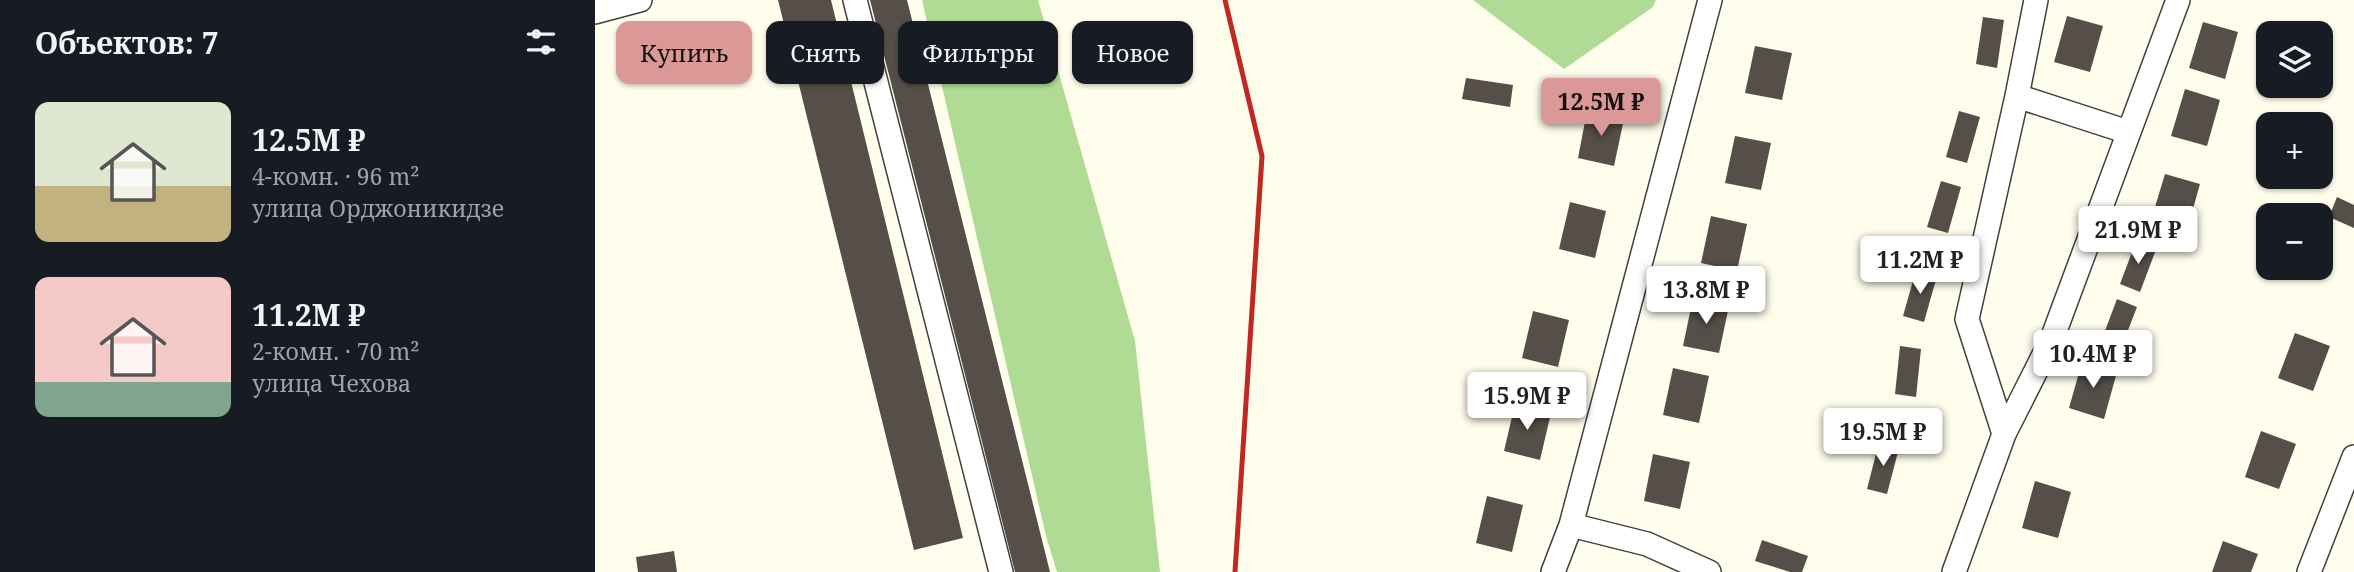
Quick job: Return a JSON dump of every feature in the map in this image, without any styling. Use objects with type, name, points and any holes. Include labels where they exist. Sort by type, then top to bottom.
[{"type":"street","points":[[595,12],[640,0]]},
{"type":"street","points":[[855,0],[1001,572]]},
{"type":"street","points":[[1553,572],[1571,525],[1710,0]]},
{"type":"street","points":[[2004,434],[1967,319],[2036,0]]},
{"type":"street","points":[[1954,572],[2004,434],[2052,339],[2178,0]]},
{"type":"street","points":[[2017,96],[2127,132]]},
{"type":"street","points":[[2309,572],[2354,457]]},
{"type":"street","points":[[1571,525],[1647,544],[1709,572]]},
{"type":"green space","points":[[922,0],[1038,0],[1044,21],[927,21]]},
{"type":"green space","points":[[1473,0],[1656,0],[1653,7],[1564,69]]},
{"type":"green space","points":[[1058,70],[1135,341],[1160,572],[1057,572],[1046,536],[941,84],[1058,84]]},
{"type":"building","points":[[778,0],[831,0],[836,21],[783,21]]},
{"type":"building","points":[[870,0],[907,0],[912,21],[898,21],[898,84],[928,84],[1050,572],[1015,572],[884,55],[884,21],[875,21]]},
{"type":"building","points":[[2067,16],[2103,26],[2090,72],[2054,62]]},
{"type":"building","points":[[1983,17],[2004,20],[1997,68],[1976,64]]},
{"type":"building","points":[[2203,22],[2238,32],[2225,79],[2189,68]]},
{"type":"building","points":[[1755,46],[1792,53],[1782,100],[1745,93]]},
{"type":"building","points":[[1466,78],[1513,85],[1510,107],[1462,99]]},
{"type":"building","points":[[799,84],[852,84],[963,538],[914,550]]},
{"type":"building","points":[[2185,89],[2220,100],[2207,146],[2171,136]]},
{"type":"building","points":[[1587,111],[1624,119],[1614,166],[1578,158]]},
{"type":"building","points":[[1959,111],[1980,117],[1967,163],[1946,157]]},
{"type":"building","points":[[1735,136],[1771,143],[1761,190],[1725,183]]},
{"type":"building","points":[[2165,174],[2200,184],[2187,230],[2151,220]]},
{"type":"building","points":[[1941,181],[1961,187],[1948,233],[1927,227]]},
{"type":"building","points":[[2337,197],[2354,205],[2354,228],[2333,219],[2333,207]]},
{"type":"building","points":[[1570,202],[1606,211],[1595,258],[1559,249]]},
{"type":"building","points":[[1711,216],[1747,224],[1737,271],[1701,263]]},
{"type":"building","points":[[2137,239],[2157,247],[2140,292],[2120,284]]},
{"type":"building","points":[[1916,270],[1937,276],[1924,322],[1903,316]]},
{"type":"building","points":[[1693,298],[1729,306],[1719,353],[1683,346]]},
{"type":"building","points":[[2117,299],[2137,307],[2120,351],[2100,344]]},
{"type":"building","points":[[1533,311],[1569,320],[1558,367],[1522,358]]},
{"type":"building","points":[[2295,333],[2330,346],[2313,391],[2278,378]]},
{"type":"building","points":[[1900,346],[1921,349],[1916,397],[1895,394]]},
{"type":"building","points":[[2082,362],[2117,372],[2104,419],[2069,408]]},
{"type":"building","points":[[1673,368],[1709,376],[1699,423],[1663,415]]},
{"type":"building","points":[[1515,404],[1551,413],[1540,460],[1504,451]]},
{"type":"building","points":[[2261,431],[2296,444],[2279,489],[2245,477]]},
{"type":"building","points":[[1879,442],[1899,448],[1887,494],[1867,489]]},
{"type":"building","points":[[1653,454],[1690,462],[1680,509],[1644,501]]},
{"type":"building","points":[[2035,481],[2071,492],[2058,538],[2022,528]]},
{"type":"building","points":[[1487,496],[1523,505],[1512,552],[1476,543]]},
{"type":"building","points":[[1762,540],[1808,556],[1802,572],[1790,572],[1755,561]]},
{"type":"building","points":[[2223,541],[2258,554],[2251,572],[2212,572]]},
{"type":"building","points":[[674,551],[677,572],[638,572],[636,557]]},
{"type":"railway","points":[[1225,0],[1262,156],[1235,572]]}]
